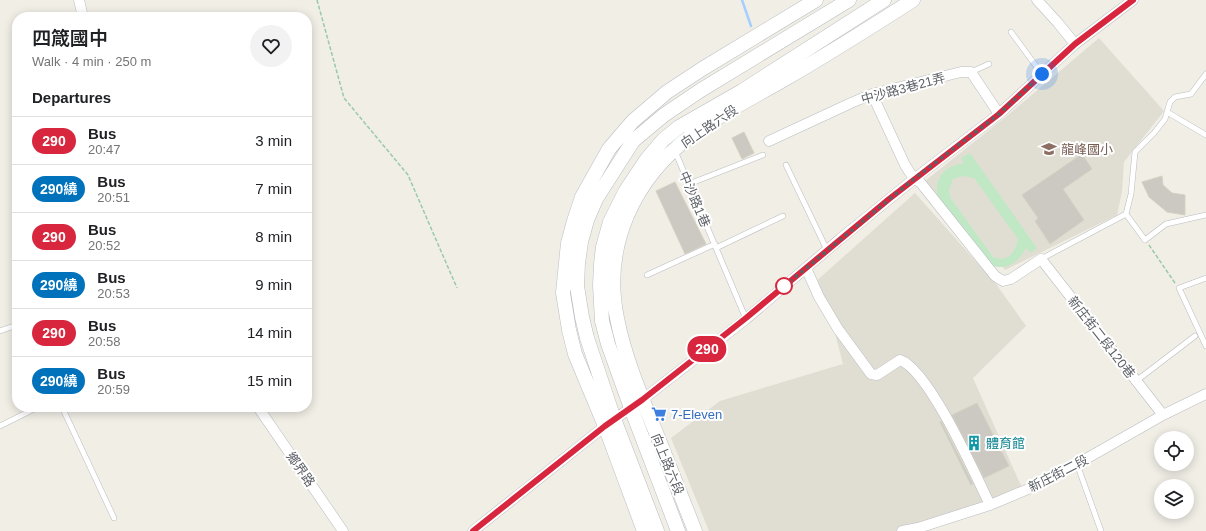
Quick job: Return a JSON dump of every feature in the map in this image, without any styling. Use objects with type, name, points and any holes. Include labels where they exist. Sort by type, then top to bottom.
[{"type":"main road","points":[[657,531],[610,422],[575,354],[569,330],[563,293],[568,243],[582,197],[609,149],[633,121],[667,92],[816,0]]},
{"type":"main road","points":[[644,531],[610,422],[582,318],[577,286],[578,263],[581,242],[587,220],[596,199],[633,141],[664,115],[702,90],[849,0]]},
{"type":"main road","name":"向上路六段","points":[[695,531],[608,344],[602,321],[600,285],[601,264],[607,234],[613,216],[625,192],[647,159],[663,140],[680,127],[742,91],[884,0]]},
{"type":"main road","name":"向上路六段","points":[[678,531],[637,404],[616,317],[613,283],[614,265],[620,235],[627,214],[653,173],[674,150],[691,135],[715,119],[792,75],[913,0]]},
{"type":"street","points":[[79,0],[82,12]]},
{"type":"street","points":[[1037,0],[1075,44]]},
{"type":"street","points":[[473,531],[610,422],[637,404],[746,318],[914,179],[999,114],[1075,44],[1133,0]]},
{"type":"street","name":"中沙路3巷21弄","points":[[769,141],[872,94],[961,72],[971,72]]},
{"type":"street","points":[[971,72],[999,114]]},
{"type":"street","points":[[872,94],[905,165],[914,179],[920,182],[995,276],[1003,281],[1011,279],[1041,259]]},
{"type":"street","name":"新庄街二段120巷","points":[[1041,259],[1163,415]]},
{"type":"street","points":[[806,268],[819,297],[838,329],[871,374],[877,375],[900,360],[907,362],[917,372],[940,405],[990,504]]},
{"type":"street","name":"新庄街二段","points":[[902,531],[918,530],[1033,487],[1163,415],[1206,394]]},
{"type":"street","name":"鄉界路","points":[[261,412],[343,531]]},
{"type":"lane","points":[[1011,32],[1042,74]]},
{"type":"lane","points":[[971,72],[989,64]]},
{"type":"lane","points":[[1041,259],[1126,214],[1131,194],[1135,152],[1154,133],[1165,119],[1170,102],[1175,97],[1191,94],[1206,74]]},
{"type":"lane","points":[[1167,112],[1206,135]]},
{"type":"lane","name":"中沙路1巷","points":[[674,150],[746,318]]},
{"type":"lane","points":[[689,184],[763,155]]},
{"type":"lane","points":[[786,165],[827,250]]},
{"type":"lane","points":[[1126,214],[1145,240],[1166,224],[1206,215]]},
{"type":"lane","points":[[646,275],[783,216]]},
{"type":"lane","points":[[1206,278],[1179,288],[1203,334],[1206,346]]},
{"type":"lane","points":[[0,331],[12,327]]},
{"type":"lane","points":[[1136,381],[1195,336]]},
{"type":"lane","points":[[0,426],[28,412]]},
{"type":"lane","points":[[64,412],[114,518]]},
{"type":"lane","points":[[1077,464],[1101,531]]},
{"type":"path","points":[[317,0],[344,98],[408,175],[456,288]]},
{"type":"path","points":[[1145,240],[1179,288]]},
{"type":"shaded area","name":"龍峰國小","points":[[1099,38],[1164,111],[1124,162],[1122,192],[1117,215],[1005,270],[925,181],[1008,115]]},
{"type":"shaded area","points":[[915,193],[996,284],[1026,326],[973,378],[1022,488],[904,531],[709,531],[671,438],[720,401],[843,364],[832,322],[814,283]]},
{"type":"green space","points":[[970,153],[1037,248],[1031,253],[1026,248],[1016,262],[1002,267],[990,265],[937,195],[940,177],[951,167],[964,163],[961,158]],"holes":[[[963,176],[974,178],[1018,239],[1015,249],[1007,258],[998,259],[993,257],[950,197],[949,190],[953,179]]]},
{"type":"building","points":[[744,132],[754,153],[742,159],[732,138]]},
{"type":"building","points":[[1082,154],[1092,169],[1063,189],[1084,220],[1050,244],[1035,221],[1038,218],[1022,195]]},
{"type":"building","points":[[1162,176],[1163,185],[1172,193],[1185,195],[1185,215],[1167,212],[1149,197],[1142,182]]},
{"type":"building","points":[[675,182],[706,244],[685,254],[656,191]]},
{"type":"building","name":"體育館","points":[[977,403],[1009,466],[984,478],[952,415]]},
{"type":"building","points":[[941,421],[973,484],[971,485],[940,422]]},
{"type":"waterway","points":[[742,0],[751,26]]},
{"type":"bus line","name":"290","points":[[473,531],[605,426],[642,400],[746,318],[889,199],[999,114],[1075,44],[1133,0]]},
{"type":"place","name":"龍峰國小","points":[[1049,149]]},
{"type":"place","name":"7-Eleven","points":[[659,414]]},
{"type":"place","name":"體育館","points":[[974,443]]},
{"type":"route","points":[[784,286],[782,288],[914,179],[999,114],[1042,74]]}]
